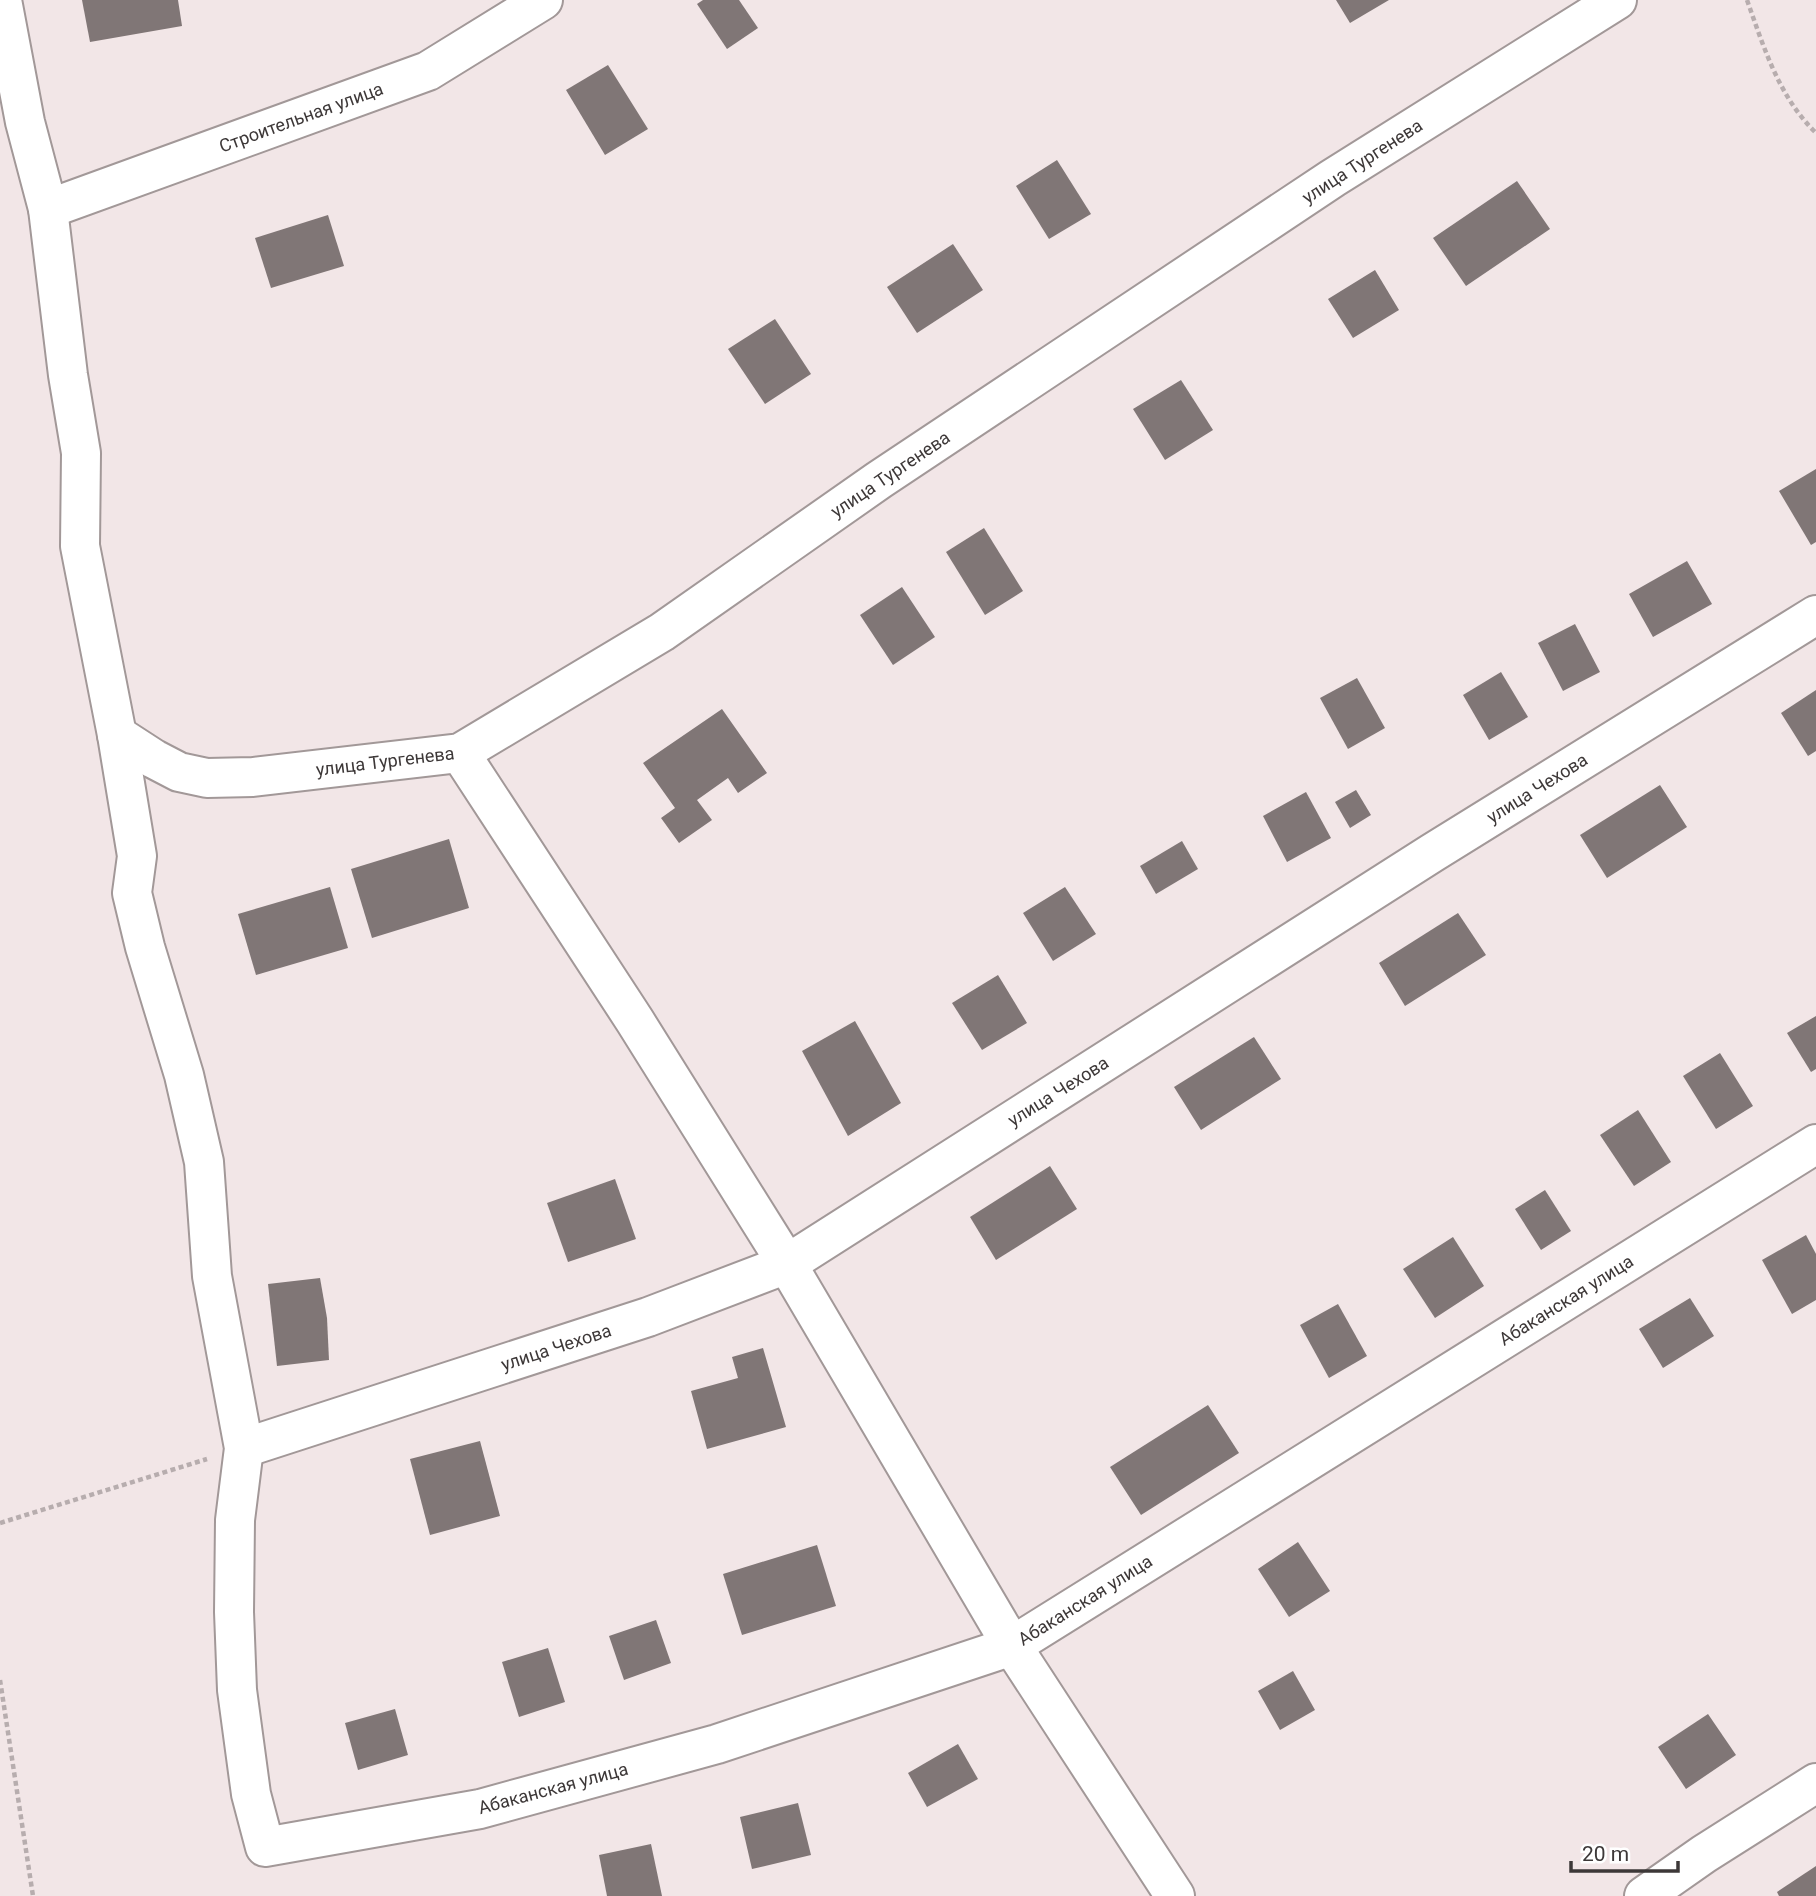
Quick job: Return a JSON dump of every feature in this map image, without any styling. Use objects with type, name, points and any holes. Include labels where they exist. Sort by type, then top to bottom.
[{"type":"street","points":[[2,0],[25,122],[48,209],[68,375],[81,453],[80,546],[117,735],[137,856],[132,892],[145,947],[184,1075],[204,1162],[212,1276],[244,1448]]},
{"type":"street","name":"Строительная улица","points":[[48,209],[428,71],[543,0]]},
{"type":"street","name":"улица Тургенева","points":[[117,735],[179,772],[207,778],[253,777],[460,753],[662,632],[891,472],[1322,186],[1617,0]]},
{"type":"street","name":"улица Чехова","points":[[244,1448],[648,1317],[787,1264],[1444,846],[1816,615]]},
{"type":"street","points":[[460,753],[635,1021],[787,1264],[1012,1646],[1175,1896]]},
{"type":"street","name":"Абаканская улица","points":[[244,1448],[235,1520],[237,1690],[251,1794],[265,1847],[494,1805],[717,1744],[1012,1646],[1816,1144]]},
{"type":"street","points":[[1644,1896],[1703,1854],[1816,1783]]},
{"type":"path","points":[[1747,0],[1768,60],[1798,116],[1816,133]]},
{"type":"path","points":[[0,1523],[244,1448]]},
{"type":"path","points":[[0,1680],[33,1896]]},
{"type":"building","points":[[82,0],[178,0],[182,26],[90,42]]},
{"type":"building","points":[[703,0],[739,0],[758,28],[727,49],[697,4]]},
{"type":"building","points":[[1336,0],[1389,0],[1350,23]]},
{"type":"building","points":[[608,65],[648,129],[605,155],[566,90]]},
{"type":"building","points":[[1057,160],[1091,214],[1049,239],[1016,186]]},
{"type":"building","points":[[1517,181],[1550,229],[1466,286],[1433,238]]},
{"type":"building","points":[[328,215],[344,266],[271,288],[255,238]]},
{"type":"building","points":[[953,244],[983,290],[917,333],[887,287]]},
{"type":"building","points":[[1375,270],[1399,310],[1353,338],[1328,299]]},
{"type":"building","points":[[775,319],[811,374],[765,404],[728,349]]},
{"type":"building","points":[[1181,380],[1213,430],[1165,460],[1133,409]]},
{"type":"building","points":[[1816,469],[1816,542],[1811,545],[1779,491]]},
{"type":"building","points":[[984,528],[1023,591],[985,615],[946,552]]},
{"type":"building","points":[[1687,561],[1712,604],[1653,637],[1629,594]]},
{"type":"building","points":[[902,587],[935,637],[893,665],[860,615]]},
{"type":"building","points":[[1575,624],[1600,672],[1563,691],[1538,643]]},
{"type":"building","points":[[1501,672],[1528,717],[1489,740],[1463,695]]},
{"type":"building","points":[[1357,678],[1385,728],[1348,749],[1320,698]]},
{"type":"building","points":[[1816,690],[1816,751],[1808,756],[1781,713]]},
{"type":"building","points":[[722,709],[767,773],[738,793],[728,778],[697,800],[712,820],[679,843],[661,818],[675,808],[643,763]]},
{"type":"building","points":[[1660,785],[1687,827],[1607,878],[1580,835]]},
{"type":"building","points":[[1356,790],[1371,815],[1350,828],[1335,802]]},
{"type":"building","points":[[1306,792],[1331,838],[1287,862],[1263,816]]},
{"type":"building","points":[[449,839],[469,908],[372,938],[351,869]]},
{"type":"building","points":[[1182,841],[1198,869],[1156,894],[1140,866]]},
{"type":"building","points":[[330,887],[348,948],[256,975],[238,914]]},
{"type":"building","points":[[1065,887],[1096,934],[1053,961],[1023,913]]},
{"type":"building","points":[[1458,913],[1486,955],[1405,1006],[1379,963]]},
{"type":"building","points":[[998,975],[1027,1023],[982,1050],[952,1003]]},
{"type":"building","points":[[1816,1016],[1816,1069],[1811,1072],[1787,1033]]},
{"type":"building","points":[[855,1021],[901,1103],[848,1136],[802,1051]]},
{"type":"building","points":[[1254,1037],[1281,1079],[1201,1130],[1174,1087]]},
{"type":"building","points":[[1720,1053],[1753,1106],[1716,1129],[1683,1076]]},
{"type":"building","points":[[1638,1110],[1671,1162],[1634,1186],[1600,1135]]},
{"type":"building","points":[[1050,1166],[1077,1209],[996,1260],[970,1217]]},
{"type":"building","points":[[615,1179],[636,1239],[568,1262],[547,1203]]},
{"type":"building","points":[[1545,1190],[1571,1231],[1541,1250],[1515,1209]]},
{"type":"building","points":[[1806,1235],[1816,1254],[1816,1300],[1792,1314],[1762,1260]]},
{"type":"building","points":[[1453,1237],[1484,1286],[1435,1318],[1403,1269]]},
{"type":"building","points":[[320,1278],[327,1318],[329,1360],[277,1366],[268,1284]]},
{"type":"building","points":[[1690,1298],[1714,1336],[1663,1368],[1639,1329]]},
{"type":"building","points":[[1338,1304],[1367,1356],[1329,1378],[1300,1325]]},
{"type":"building","points":[[763,1348],[786,1427],[707,1449],[691,1391],[738,1378],[732,1357]]},
{"type":"building","points":[[1208,1405],[1239,1453],[1141,1515],[1110,1467]]},
{"type":"building","points":[[480,1441],[500,1516],[430,1535],[410,1459]]},
{"type":"building","points":[[1298,1542],[1330,1591],[1289,1617],[1258,1569]]},
{"type":"building","points":[[817,1545],[836,1606],[742,1635],[723,1574]]},
{"type":"building","points":[[656,1620],[671,1663],[624,1680],[609,1636]]},
{"type":"building","points":[[548,1648],[565,1702],[519,1717],[502,1662]]},
{"type":"building","points":[[1293,1671],[1315,1710],[1280,1730],[1258,1691]]},
{"type":"building","points":[[395,1709],[408,1755],[358,1770],[345,1723]]},
{"type":"building","points":[[1708,1714],[1736,1755],[1686,1789],[1658,1747]]},
{"type":"building","points":[[958,1744],[978,1779],[927,1807],[908,1773]]},
{"type":"building","points":[[798,1803],[811,1855],[752,1869],[740,1817]]},
{"type":"building","points":[[651,1844],[662,1896],[607,1896],[599,1855]]},
{"type":"building","points":[[1816,1866],[1816,1896],[1779,1896],[1777,1892]]}]
